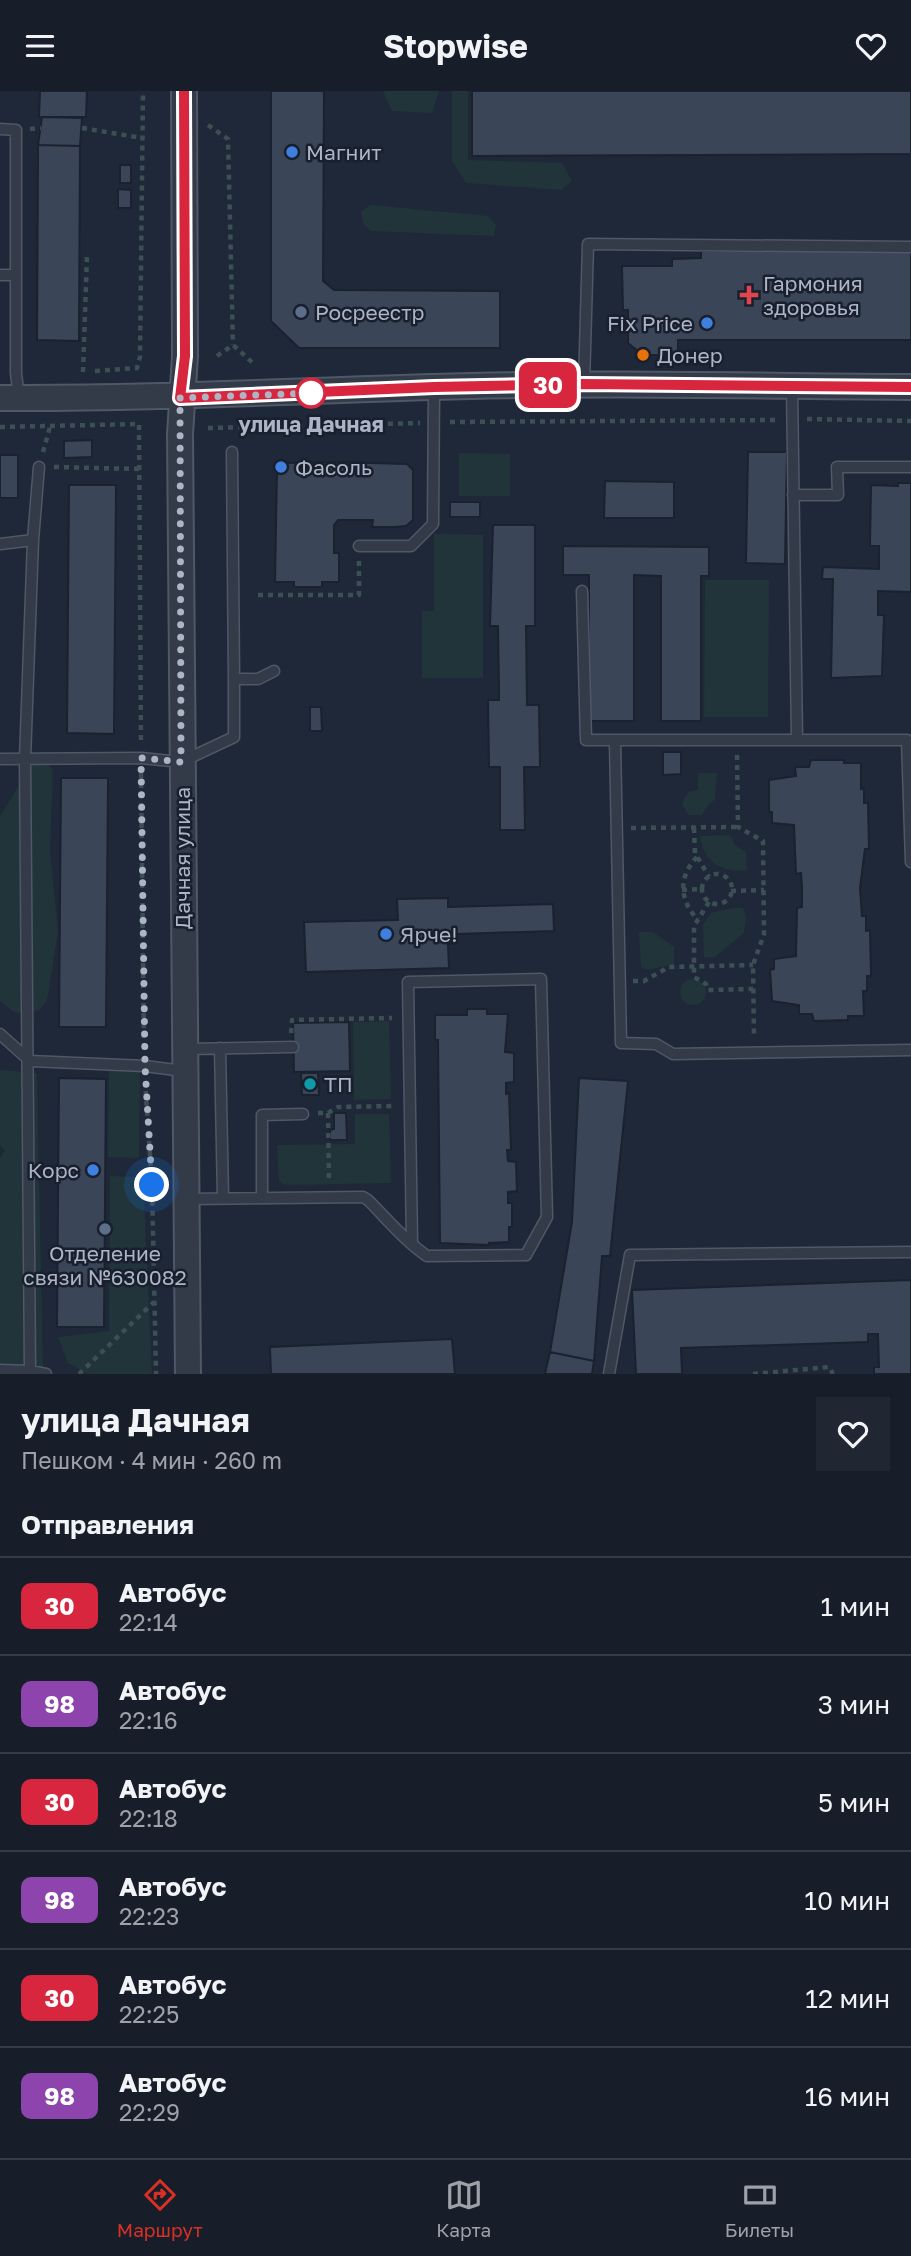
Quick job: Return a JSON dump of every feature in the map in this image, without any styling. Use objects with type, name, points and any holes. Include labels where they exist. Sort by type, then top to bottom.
[{"type":"street","name":"Дачная улица","points":[[184,91],[185,356],[180,398],[181,762],[188,1374]]},
{"type":"street","points":[[10,398],[180,398],[434,387],[584,384],[911,387]]},
{"type":"lane","points":[[0,129],[16,130],[16,373],[10,398]]},
{"type":"lane","points":[[584,384],[588,244],[911,247]]},
{"type":"lane","points":[[0,275],[16,275]]},
{"type":"lane","points":[[792,386],[797,740]]},
{"type":"lane","points":[[359,546],[411,547],[433,524],[434,387]]},
{"type":"lane","points":[[0,759],[141,758],[181,762],[234,737],[232,452]]},
{"type":"lane","points":[[29,1373],[30,1061],[25,759],[33,540],[40,467]]},
{"type":"lane","points":[[793,495],[838,495],[837,467],[911,467]]},
{"type":"lane","points":[[0,544],[33,540]]},
{"type":"lane","points":[[582,591],[584,738],[589,742],[907,740],[911,862]]},
{"type":"lane","points":[[233,679],[258,679],[274,671]]},
{"type":"lane","points":[[615,742],[621,1043],[656,1044],[673,1054],[911,1050]]},
{"type":"lane","points":[[185,1199],[363,1197],[412,1243],[431,1257],[523,1255],[529,1252],[546,1222],[543,982],[538,978],[411,980],[407,985],[412,1243]]},
{"type":"lane","points":[[0,1034],[30,1061],[145,1066],[183,1060],[220,1048],[292,1047]]},
{"type":"lane","points":[[220,1048],[223,1198]]},
{"type":"lane","points":[[262,1198],[262,1115],[303,1114]]},
{"type":"lane","points":[[609,1374],[630,1255],[911,1252]]},
{"type":"lane","points":[[0,1370],[46,1374]]},
{"type":"path","points":[[137,369],[141,357],[143,91]]},
{"type":"path","points":[[198,118],[228,139],[233,345],[254,363]]},
{"type":"path","points":[[82,128],[142,138]]},
{"type":"path","points":[[83,372],[87,256]]},
{"type":"path","points":[[217,356],[233,345]]},
{"type":"path","points":[[208,428],[432,422],[782,419]]},
{"type":"path","points":[[806,419],[911,421]]},
{"type":"path","points":[[0,428],[139,424],[145,1066],[156,1374]]},
{"type":"path","points":[[50,427],[40,467],[141,469]]},
{"type":"path","points":[[258,595],[359,596],[359,546]]},
{"type":"path","points":[[737,740],[738,827]]},
{"type":"path","points":[[654,828],[738,827],[763,841],[764,934],[753,965],[754,1039]]},
{"type":"path","points":[[694,828],[697,857],[709,877]]},
{"type":"path","points":[[697,857],[685,872],[682,890],[685,902],[698,920]]},
{"type":"path","points":[[702,890],[713,904],[726,901],[731,891],[726,878],[720,875],[709,877]]},
{"type":"path","points":[[702,890],[709,877]]},
{"type":"path","points":[[682,890],[702,890]]},
{"type":"path","points":[[731,891],[764,890]]},
{"type":"path","points":[[709,902],[694,928],[694,977],[700,978],[708,990],[754,989]]},
{"type":"path","points":[[651,976],[669,967],[753,965]]},
{"type":"path","points":[[292,1047],[292,1020],[408,1017]]},
{"type":"path","points":[[303,1114],[328,1113],[338,1107],[409,1106]]},
{"type":"path","points":[[328,1113],[330,1196]]},
{"type":"path","points":[[79,1374],[155,1302]]},
{"type":"path","points":[[753,1374],[829,1367],[833,1374]]},
{"type":"green space","points":[[383,91],[439,91],[432,113],[392,111]]},
{"type":"green space","points":[[452,91],[468,91],[468,160],[562,163],[572,181],[561,190],[466,183],[452,161]]},
{"type":"green space","points":[[371,205],[488,216],[496,225],[494,236],[371,231],[363,223],[361,211]]},
{"type":"green space","points":[[459,453],[510,454],[510,496],[459,496]]},
{"type":"green space","points":[[434,534],[483,535],[483,678],[422,678],[422,611],[434,611]]},
{"type":"green space","points":[[705,580],[769,580],[768,717],[704,717]]},
{"type":"green space","points":[[45,761],[53,770],[50,850],[58,931],[47,1001],[38,1011],[26,1014],[14,1012],[0,1001],[0,816],[32,765]]},
{"type":"green space","points":[[698,773],[717,773],[715,800],[709,803],[702,815],[689,815],[682,804],[688,792],[698,790]]},
{"type":"green space","points":[[730,835],[735,845],[746,852],[747,870],[730,870],[715,864],[705,852],[700,836]]},
{"type":"green space","points":[[743,908],[746,917],[744,933],[715,957],[704,958],[703,925],[711,913]]},
{"type":"green space","points":[[639,932],[653,932],[674,947],[674,964],[648,970],[641,967]]},
{"type":"green space","points":[[693,979],[702,983],[706,992],[702,1001],[693,1005],[684,1001],[680,992],[684,983]]},
{"type":"green space","points":[[389,1021],[391,1099],[354,1100],[353,1022]]},
{"type":"green space","points":[[0,1070],[37,1073],[43,1374],[0,1374],[0,1158],[5,1150],[0,1145]]},
{"type":"green space","points":[[109,1071],[140,1071],[139,1158],[108,1157]]},
{"type":"green space","points":[[355,1114],[389,1114],[391,1183],[284,1185],[279,1181],[277,1145],[355,1144]]},
{"type":"green space","points":[[110,1176],[143,1177],[152,1374],[88,1374],[68,1363],[58,1337],[109,1331]]},
{"type":"building","points":[[40,91],[87,91],[86,117],[39,117]]},
{"type":"building","points":[[271,91],[324,91],[323,281],[334,290],[500,291],[500,348],[299,348],[271,321]]},
{"type":"building","points":[[472,91],[911,91],[911,154],[472,156]]},
{"type":"building","points":[[42,117],[82,118],[80,146],[38,145]]},
{"type":"building","points":[[38,145],[80,146],[79,341],[37,340]]},
{"type":"building","points":[[120,165],[131,165],[131,183],[120,183]]},
{"type":"building","points":[[118,189],[131,190],[131,208],[118,208]]},
{"type":"building","points":[[911,250],[911,340],[678,340],[678,355],[643,355],[628,343],[628,310],[623,310],[622,266],[672,266],[672,259],[701,258],[701,251]]},
{"type":"building","points":[[92,440],[92,457],[64,458],[64,441]]},
{"type":"building","points":[[748,452],[787,452],[785,564],[746,563]]},
{"type":"building","points":[[0,455],[18,455],[18,498],[0,498]]},
{"type":"building","points":[[284,463],[407,464],[413,470],[413,520],[406,526],[372,527],[373,520],[338,520],[334,525],[334,553],[339,553],[339,582],[322,582],[322,587],[294,587],[294,582],[275,582],[277,470]]},
{"type":"building","points":[[605,481],[674,482],[674,518],[604,518]]},
{"type":"building","points":[[898,483],[911,483],[911,592],[878,591],[878,615],[884,615],[882,676],[831,678],[833,579],[822,579],[823,567],[879,569],[879,546],[870,546],[871,485],[898,486]]},
{"type":"building","points":[[69,485],[116,485],[114,734],[67,733]]},
{"type":"building","points":[[450,502],[480,502],[480,517],[450,517]]},
{"type":"building","points":[[493,525],[535,525],[535,626],[526,626],[527,705],[539,705],[540,767],[524,767],[525,830],[500,830],[500,767],[489,767],[488,700],[499,700],[498,626],[490,626]]},
{"type":"building","points":[[563,546],[709,547],[709,576],[701,576],[701,721],[661,721],[661,576],[634,575],[634,721],[589,721],[589,575],[563,575]]},
{"type":"building","points":[[310,707],[321,707],[322,731],[310,731]]},
{"type":"building","points":[[663,752],[681,752],[681,774],[663,775]]},
{"type":"building","points":[[811,760],[861,763],[861,789],[864,788],[864,803],[868,803],[869,849],[865,849],[860,888],[862,916],[866,916],[866,931],[870,930],[871,976],[867,976],[867,991],[863,991],[864,1016],[848,1016],[848,1020],[814,1021],[812,1014],[799,1014],[799,1005],[772,1001],[770,970],[774,969],[774,959],[796,956],[797,908],[802,907],[802,888],[801,873],[796,874],[794,825],[772,823],[772,812],[769,812],[769,780],[796,776],[795,767],[809,767]]},
{"type":"building","points":[[61,778],[108,778],[106,1027],[59,1027]]},
{"type":"building","points":[[448,898],[448,907],[553,904],[554,931],[457,934],[457,943],[448,944],[449,968],[306,972],[304,922],[398,920],[397,899]]},
{"type":"building","points":[[467,1009],[487,1009],[487,1014],[508,1014],[505,1052],[514,1053],[514,1082],[506,1083],[506,1094],[509,1093],[511,1150],[507,1150],[508,1161],[516,1162],[517,1191],[508,1192],[508,1203],[512,1203],[509,1242],[489,1245],[440,1243],[438,1040],[435,1040],[435,1015],[467,1015]]},
{"type":"building","points":[[349,1022],[350,1071],[294,1072],[293,1023]]},
{"type":"building","name":"ТП","points":[[301,1073],[318,1073],[319,1095],[302,1095]]},
{"type":"building","points":[[59,1078],[106,1079],[104,1327],[57,1327]]},
{"type":"building","points":[[579,1078],[628,1081],[610,1256],[602,1256],[594,1361],[550,1352],[572,1222]]},
{"type":"building","points":[[334,1113],[346,1113],[347,1140],[330,1140],[330,1130],[334,1129]]},
{"type":"building","points":[[911,1280],[911,1374],[874,1374],[874,1367],[879,1367],[878,1334],[868,1334],[868,1342],[681,1348],[682,1374],[636,1374],[632,1290]]},
{"type":"building","points":[[452,1339],[455,1374],[271,1374],[270,1347]]},
{"type":"building","points":[[550,1352],[594,1361],[592,1374],[545,1374]]},
{"type":"bus line","name":"30","points":[[184,91],[185,356],[180,398],[434,387],[584,384],[911,387]]},
{"type":"place","name":"Магнит","points":[[292,152]]},
{"type":"place","name":"Гармония здоровья","points":[[749,295]]},
{"type":"place","name":"Росреестр","points":[[301,312]]},
{"type":"place","name":"Fix Price","points":[[707,323]]},
{"type":"place","name":"Донер","points":[[643,355]]},
{"type":"place","name":"улица Дачная","points":[[311,393]]},
{"type":"place","name":"Фасоль","points":[[281,467]]},
{"type":"place","name":"Ярче!","points":[[386,934]]},
{"type":"place","name":"ТП","points":[[310,1084]]},
{"type":"place","name":"Корс","points":[[93,1170]]},
{"type":"place","name":"Отделение связи №630082","points":[[105,1229]]},
{"type":"route","points":[[152,1185],[145,1066],[141,758],[181,762],[180,398],[311,393]]}]
